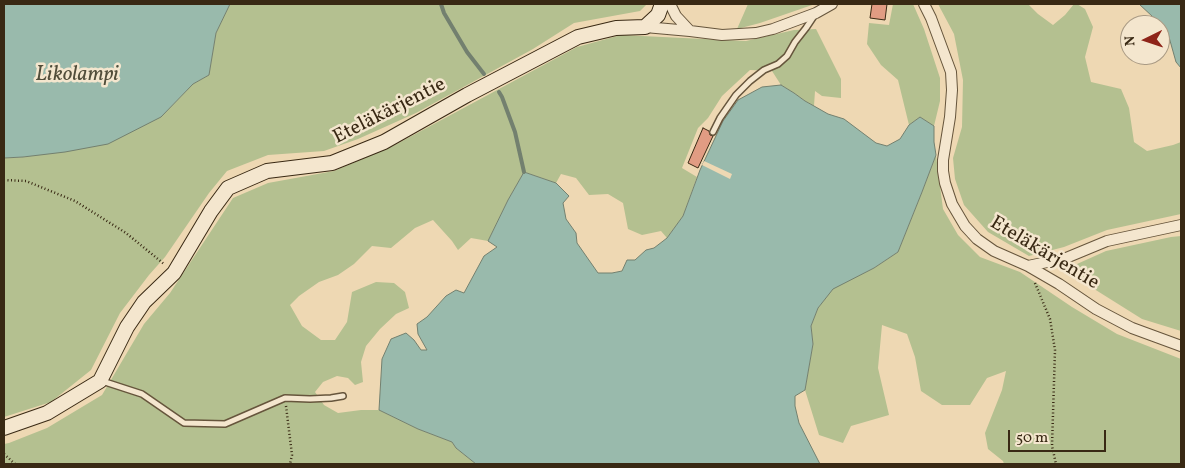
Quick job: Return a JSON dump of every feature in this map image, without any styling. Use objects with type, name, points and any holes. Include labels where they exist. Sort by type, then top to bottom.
[{"type":"street","points":[[644,27],[658,15],[662,4]]},
{"type":"street","points":[[670,4],[676,16],[690,31]]},
{"type":"street","name":"Eteläkärjentie","points":[[100,381],[127,327],[144,302],[174,273],[211,211],[228,188],[267,172],[332,163],[384,142],[467,95],[578,37],[616,28],[644,27],[722,35],[756,33],[773,29],[816,13],[832,4]]},
{"type":"street","name":"Eteläkärjentie","points":[[924,4],[951,72],[950,117],[943,171],[952,204],[965,226],[976,239],[994,251],[1028,266],[1096,309],[1132,328],[1181,346]]},
{"type":"street","points":[[1028,266],[1066,258],[1107,241],[1181,225]]},
{"type":"street","points":[[4,428],[47,413],[100,381]]},
{"type":"lane","points":[[713,132],[736,95],[764,70],[778,64],[787,56],[816,13]]},
{"type":"lane","points":[[100,381],[142,394],[184,423],[225,424],[285,398],[310,399],[343,396]]},
{"type":"path","points":[[4,180],[26,181],[75,201],[126,233],[174,273]]},
{"type":"path","points":[[1028,266],[1050,318],[1055,350],[1052,446],[1056,464]]},
{"type":"path","points":[[285,398],[292,455],[290,464]]},
{"type":"path","points":[[4,454],[15,464]]},
{"type":"green space","points":[[230,4],[647,4],[640,11],[574,23],[533,49],[416,113],[358,139],[324,151],[268,155],[227,171],[209,193],[165,257],[120,313],[91,370],[51,402],[4,417],[4,158],[23,157],[161,117],[193,84],[209,75],[216,33]]},
{"type":"green space","points":[[748,4],[815,4],[737,29]]},
{"type":"green space","points":[[893,4],[913,4],[924,29],[940,78],[940,101],[934,126],[920,117],[909,125],[898,80],[881,65],[867,44],[869,23],[889,25]]},
{"type":"green space","points":[[938,4],[1028,4],[1053,25],[1074,4],[1085,9],[1093,27],[1085,57],[1091,82],[1121,89],[1129,108],[1134,142],[1147,151],[1181,142],[1181,214],[1107,230],[1064,247],[1029,256],[988,232],[964,205],[955,179],[953,158],[962,127],[963,80],[954,34]]},
{"type":"green space","points":[[816,29],[841,79],[841,98],[822,96],[815,91],[814,106],[781,85],[772,71],[750,70],[722,96],[708,118],[698,128],[682,168],[697,177],[683,216],[667,238],[661,231],[642,235],[628,229],[623,203],[608,194],[589,195],[576,178],[561,174],[556,183],[524,172],[488,241],[471,238],[458,250],[433,220],[415,228],[391,248],[372,246],[354,264],[338,275],[319,282],[290,305],[302,326],[321,340],[335,340],[347,322],[352,292],[376,282],[394,283],[405,292],[409,308],[396,314],[366,346],[361,362],[363,382],[355,385],[348,378],[337,376],[323,382],[315,392],[324,405],[338,413],[379,410],[418,429],[452,442],[456,448],[476,464],[4,464],[4,444],[47,428],[102,395],[144,324],[170,293],[233,198],[268,183],[334,171],[393,146],[577,47],[621,35],[746,41],[794,30]]},
{"type":"green space","points":[[936,155],[943,209],[958,235],[980,257],[1020,272],[1117,334],[1181,359],[1181,464],[1004,464],[1003,461],[988,449],[985,433],[1002,390],[1006,371],[987,378],[970,405],[942,405],[921,391],[915,357],[907,334],[882,325],[878,368],[889,415],[851,426],[843,443],[819,435],[805,390],[813,344],[811,326],[818,308],[833,288],[874,268],[898,252]]},
{"type":"green space","points":[[1181,236],[1181,331],[1142,319],[1091,287],[1073,271],[1077,264],[1106,251]]},
{"type":"water","name":"Likolampi","points":[[4,4],[230,4],[216,33],[209,75],[193,84],[161,117],[108,144],[65,152],[4,158]]},
{"type":"water","points":[[1139,4],[1181,4],[1181,68],[1176,62],[1170,41],[1170,15],[1151,15]]},
{"type":"water","points":[[781,85],[828,114],[844,119],[876,143],[887,146],[900,139],[909,125],[920,117],[934,126],[936,155],[898,252],[874,268],[833,289],[818,308],[811,326],[813,344],[805,390],[795,396],[795,406],[799,423],[820,464],[476,464],[456,448],[452,442],[418,429],[379,410],[382,359],[391,339],[406,333],[421,350],[427,350],[418,334],[417,324],[427,317],[446,296],[456,290],[464,293],[484,256],[497,247],[488,241],[524,172],[556,183],[569,196],[563,203],[566,219],[576,233],[577,243],[598,273],[622,271],[627,260],[635,260],[646,250],[654,248],[667,238],[683,216],[700,170],[723,121],[738,100],[762,87]]},
{"type":"pier","points":[[704,161],[732,174],[730,179],[702,165]]},
{"type":"building","points":[[872,4],[887,4],[885,20],[870,18]]},
{"type":"building","points":[[703,128],[713,136],[698,168],[688,163]]},
{"type":"waterway","points":[[441,4],[444,13],[467,52],[484,74]]},
{"type":"waterway","points":[[499,92],[515,132],[524,172]]}]
